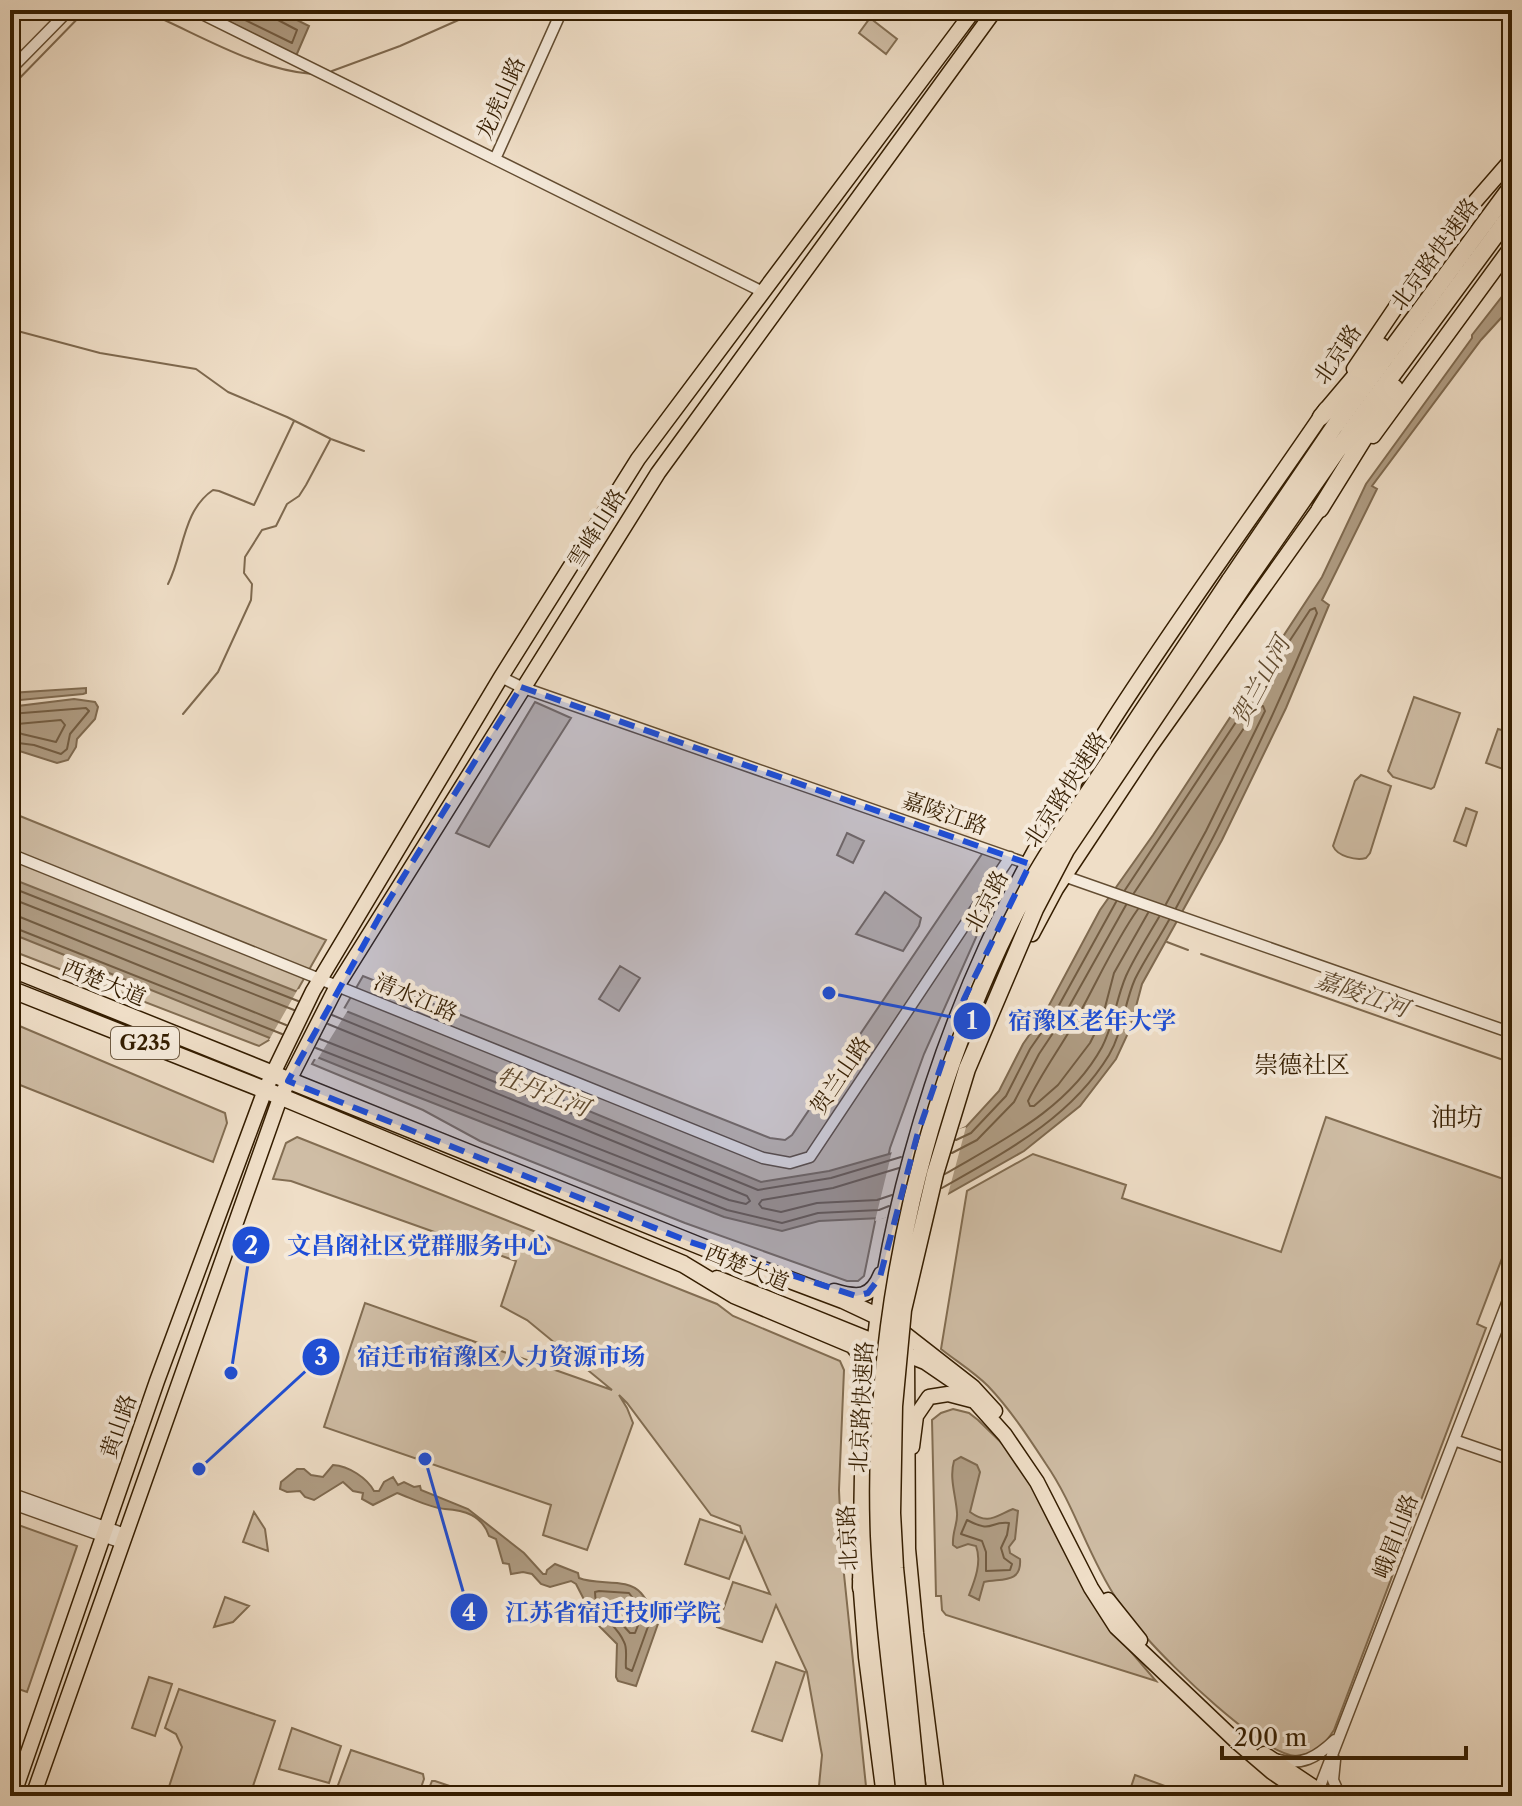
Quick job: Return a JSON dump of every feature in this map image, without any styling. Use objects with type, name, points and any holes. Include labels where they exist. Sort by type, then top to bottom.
[{"type":"highway","points":[[1321,417],[1386,340],[1462,236],[1512,184]]},
{"type":"highway","name":"北京路快速路","points":[[918,1796],[895,1568],[892,1513],[894,1406],[903,1310],[935,1174],[967,1069],[1035,909],[1074,838],[1334,427],[1512,184]]},
{"type":"highway","points":[[1320,509],[1392,391],[1483,265],[1512,214]]},
{"type":"highway","name":"北京路快速路","points":[[905,1796],[879,1537],[880,1408],[889,1315],[904,1236],[935,1117],[958,1045],[988,970],[1035,876],[1236,584],[1512,214]]},
{"type":"highway","name":"西楚大道","points":[[10,968],[272,1073]]},
{"type":"highway","name":"西楚大道","points":[[10,989],[683,1264]]},
{"type":"highway","name":"G235","points":[[272,1073],[288,1081]]},
{"type":"highway","name":"西楚大道","points":[[288,1081],[843,1300],[879,1317],[905,1334]]},
{"type":"highway","points":[[683,1264],[734,1295],[846,1342],[860,1350],[865,1360],[861,1588],[885,1796]]},
{"type":"highway","points":[[905,1334],[907,1549],[934,1796]]},
{"type":"highway","points":[[862,1534],[867,1426]]},
{"type":"main road","name":"雪峰山路","points":[[272,1073],[317,985],[501,677],[638,459],[974,10]]},
{"type":"main road","name":"雪峰山路","points":[[272,1094],[288,1081],[333,992],[521,687],[658,473],[995,10]]},
{"type":"main road","name":"北京路","points":[[896,1796],[868,1531],[867,1426],[875,1342],[896,1216],[917,1136],[964,999],[1005,909],[1103,736],[1417,276],[1512,159]]},
{"type":"main road","points":[[905,1334],[913,1278],[953,1126],[999,1005],[1038,921],[1064,876],[1150,747],[1512,246]]},
{"type":"main road","name":"黄山路","points":[[33,1796],[272,1094],[272,1073]]},
{"type":"main road","name":"黄山路","points":[[13,1796],[105,1532],[272,1094]]},
{"type":"main road","points":[[690,1242],[856,1296],[868,1293],[876,1286],[889,1251]]},
{"type":"main road","name":"西楚大道","points":[[683,1264],[904,1353],[944,1373],[1005,1435],[1037,1482],[1091,1588],[1116,1627],[1270,1765],[1317,1795]]},
{"type":"main road","name":"西楚大道","points":[[905,1334],[973,1387],[1011,1430],[1053,1494],[1078,1550],[1104,1595],[1133,1633],[1270,1765]]},
{"type":"main road","points":[[904,1353],[897,1420],[906,1619],[934,1796]]},
{"type":"main road","points":[[907,1504],[916,1416],[921,1405],[929,1397],[939,1394],[971,1400]]},
{"type":"street","points":[[10,70],[69,10]]},
{"type":"street","points":[[194,10],[763,292]]},
{"type":"street","name":"龙虎山路","points":[[495,159],[562,10]]},
{"type":"street","name":"嘉陵江路","points":[[501,677],[521,687],[1512,1033]]},
{"type":"street","name":"清水江路","points":[[10,854],[333,992],[763,1158],[790,1163],[810,1157]]},
{"type":"street","name":"贺兰山路","points":[[810,1157],[1010,857]]},
{"type":"street","name":"峨眉山路","points":[[1317,1795],[1512,1290]]},
{"type":"street","points":[[1454,1440],[1512,1460]]},
{"type":"street","points":[[10,1493],[105,1532]]},
{"type":"street","points":[[10,1503],[123,1538]]},
{"type":"street","points":[[1293,1796],[1270,1765],[1312,1759],[1340,1735]]},
{"type":"street","points":[[1340,1735],[1333,1780],[1340,1796]]},
{"type":"highlighted area","points":[[521,687],[1030,864],[964,999],[917,1136],[880,1277],[868,1293],[856,1296],[690,1242],[288,1081],[387,903]]},
{"type":"shaded area","points":[[870,18],[897,39],[886,54],[859,33]]},
{"type":"shaded area","points":[[1414,697],[1460,713],[1431,789],[1393,777],[1388,771]]},
{"type":"shaded area","points":[[535,702],[571,718],[489,847],[456,833]]},
{"type":"shaded area","points":[[1498,729],[1512,733],[1512,744],[1503,769],[1486,763]]},
{"type":"shaded area","points":[[1361,775],[1391,786],[1370,853],[1366,858],[1357,859],[1343,855],[1333,846],[1355,781]]},
{"type":"shaded area","points":[[1466,808],[1477,812],[1466,846],[1454,841]]},
{"type":"shaded area","points":[[10,812],[326,940],[269,1040],[259,1046],[10,950]]},
{"type":"shaded area","points":[[847,833],[864,841],[853,863],[837,855]]},
{"type":"shaded area","points":[[984,851],[1000,858],[1005,868],[1003,877],[924,1054],[890,1148],[864,1276],[858,1281],[847,1281],[685,1223],[480,1141],[423,1110],[312,1064],[363,976],[770,1138],[785,1140],[792,1135]]},
{"type":"shaded area","points":[[885,892],[921,918],[903,951],[856,934]]},
{"type":"shaded area","points":[[620,966],[640,978],[619,1011],[599,999]]},
{"type":"shaded area","points":[[10,1022],[225,1113],[227,1123],[213,1162],[10,1081]]},
{"type":"shaded area","points":[[1326,1117],[1512,1182],[1512,1232],[1477,1324],[1486,1328],[1334,1730],[1314,1752],[1296,1756],[1261,1741],[1240,1725],[1195,1686],[1142,1632],[1106,1582],[1056,1480],[1019,1424],[988,1386],[941,1349],[967,1191],[1033,1154],[1126,1185],[1122,1198],[1281,1252]]},
{"type":"shaded area","points":[[297,1137],[717,1304],[733,1316],[840,1361],[844,1370],[839,1490],[842,1555],[867,1796],[818,1796],[822,1755],[807,1672],[776,1605],[762,1642],[717,1627],[733,1582],[770,1594],[745,1537],[729,1579],[685,1564],[700,1519],[742,1533],[740,1526],[711,1515],[619,1395],[633,1423],[587,1550],[543,1535],[551,1505],[324,1427],[365,1303],[612,1390],[527,1320],[501,1306],[516,1261],[291,1181],[273,1179],[286,1143]]},
{"type":"shaded area","points":[[953,1409],[969,1413],[1014,1455],[1126,1646],[1156,1681],[946,1615],[942,1610],[941,1596],[936,1596],[932,1420]]},
{"type":"shaded area","points":[[254,1512],[265,1529],[268,1551],[243,1542]]},
{"type":"shaded area","points":[[10,1522],[77,1546],[27,1692],[10,1686]]},
{"type":"shaded area","points":[[225,1597],[249,1606],[233,1622],[214,1627]]},
{"type":"shaded area","points":[[776,1662],[805,1672],[782,1741],[752,1731]]},
{"type":"shaded area","points":[[149,1677],[172,1684],[155,1736],[132,1728]]},
{"type":"shaded area","points":[[179,1689],[275,1721],[252,1789],[244,1787],[241,1796],[166,1796],[182,1747],[176,1734],[165,1728]]},
{"type":"shaded area","points":[[292,1728],[341,1746],[329,1783],[279,1769]]},
{"type":"shaded area","points":[[351,1750],[423,1774],[418,1796],[334,1796]]},
{"type":"shaded area","points":[[1135,1775],[1176,1790],[1174,1796],[1128,1796]]},
{"type":"shaded area","points":[[432,1781],[435,1781],[479,1796],[426,1796]]},
{"type":"water","points":[[219,10],[277,10],[309,26],[296,56],[216,15]]},
{"type":"water","name":"贺兰山河","points":[[1512,288],[1512,306],[1481,340],[1372,486],[1377,489],[1322,600],[1329,605],[1286,708],[1222,840],[1142,984],[1130,1029],[1116,1059],[1080,1106],[1024,1151],[946,1195],[881,1218],[819,1221],[782,1231],[724,1217],[10,933],[10,878],[356,1015],[761,1182],[829,1171],[935,1141],[966,1127],[999,1091],[1100,910],[1153,835],[1322,577],[1366,484],[1472,335]]},
{"type":"water","points":[[86,688],[83,694],[10,701],[10,693]]},
{"type":"water","points":[[74,699],[95,702],[98,707],[95,719],[77,739],[68,760],[57,763],[10,748],[10,707]]},
{"type":"water","points":[[961,1457],[977,1465],[980,1472],[970,1512],[987,1519],[1013,1509],[1018,1511],[1015,1539],[1009,1547],[1010,1553],[1020,1559],[1018,1573],[1009,1578],[984,1582],[979,1600],[969,1595],[978,1565],[976,1546],[968,1544],[957,1548],[953,1545],[957,1517],[953,1467],[954,1461]]},
{"type":"water","points":[[333,1465],[357,1474],[374,1491],[379,1491],[384,1482],[393,1477],[398,1485],[404,1482],[414,1487],[420,1486],[421,1490],[468,1509],[524,1553],[543,1574],[555,1564],[578,1573],[579,1578],[635,1588],[644,1596],[659,1621],[636,1686],[618,1681],[617,1644],[596,1623],[576,1584],[571,1581],[550,1587],[541,1584],[532,1574],[511,1574],[509,1564],[503,1563],[496,1539],[489,1536],[482,1523],[472,1515],[433,1507],[397,1493],[373,1505],[362,1499],[363,1493],[353,1491],[343,1482],[314,1500],[300,1491],[280,1489],[281,1482],[297,1469],[323,1477]]},
{"type":"pier","points":[[298,989],[348,1010],[317,1060],[269,1040]]},
{"type":"pier","points":[[966,1127],[947,1198],[875,1221],[893,1147]]},
{"type":"waterway","points":[[10,88],[86,10]]},
{"type":"waterway","points":[[142,10],[247,58],[312,74]]},
{"type":"waterway","points":[[332,71],[400,46],[481,10]]},
{"type":"waterway","points":[[10,329],[100,353],[196,369],[228,392],[364,451]]},
{"type":"waterway","points":[[168,584],[195,509],[213,490],[254,505],[294,421]]},
{"type":"waterway","points":[[183,714],[218,672],[251,600],[252,584],[244,573],[245,557],[262,530],[276,526],[287,504],[299,496],[330,440]]},
{"type":"waterway","name":"嘉陵江河","points":[[1167,942],[1188,950]]},
{"type":"waterway","name":"嘉陵江河","points":[[1201,954],[1512,1063]]},
{"type":"place","name":"宿豫区老年大学","points":[[829,993]]},
{"type":"place","name":"文昌阁社区党群服务中心","points":[[231,1373]]},
{"type":"place","name":"江苏省宿迁技师学院","points":[[425,1459]]},
{"type":"place","name":"宿迁市宿豫区人力资源市场","points":[[199,1469]]},
{"type":"district","name":"崇德社区","points":[[1302,1065]]},
{"type":"district","name":"油坊","points":[[1457,1117]]},
{"type":"water label","name":"牡丹江河","points":[[543,1092]]}]
